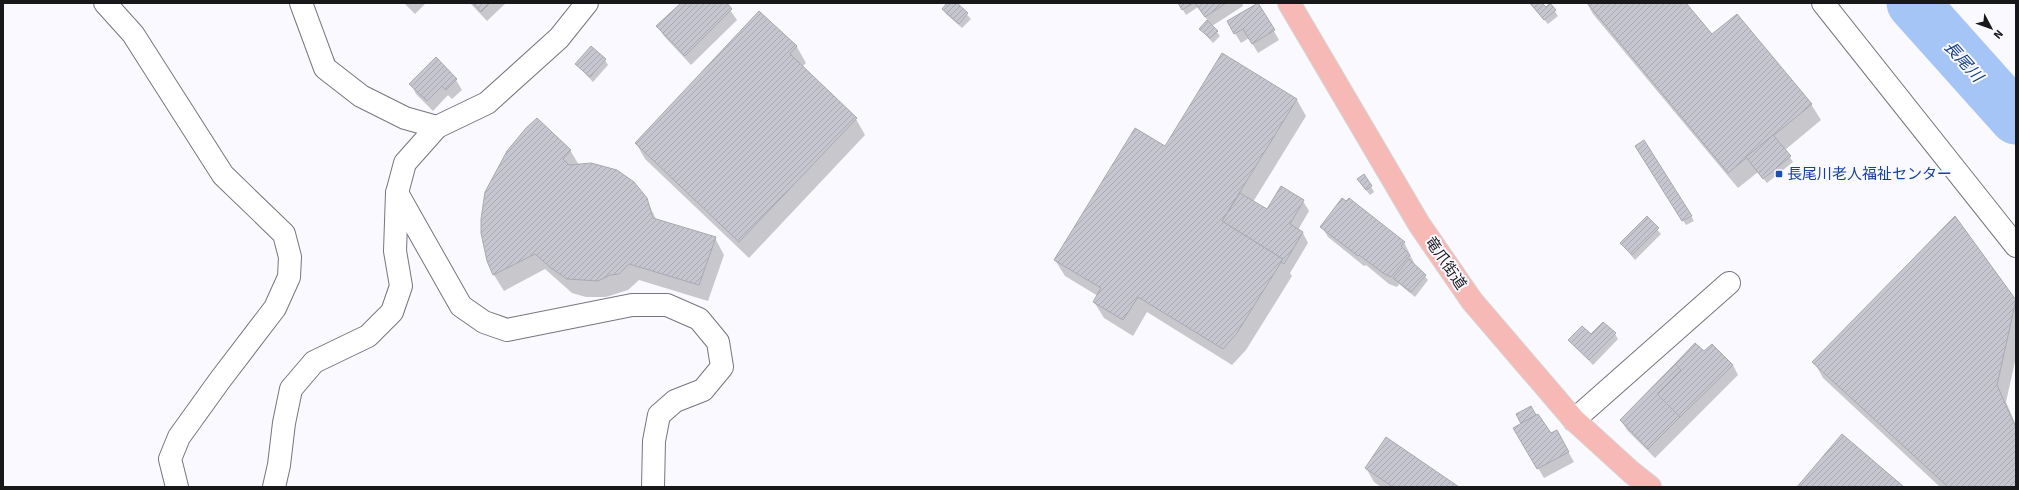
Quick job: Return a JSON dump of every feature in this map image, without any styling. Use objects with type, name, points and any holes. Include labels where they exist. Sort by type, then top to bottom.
[{"type":"main road","name":"竜爪街道","points":[[1289,3],[1424,230],[1472,301],[1574,420],[1631,472],[1650,487]]},
{"type":"street","points":[[105,3],[133,34],[223,175],[284,234],[290,257],[289,277],[275,308],[179,437],[170,459],[177,487]]},
{"type":"street","points":[[301,3],[325,68],[361,96],[405,118],[437,127]]},
{"type":"street","points":[[274,487],[291,389],[314,362],[368,336],[392,312],[402,286],[395,251],[397,193],[406,163],[437,127],[488,103],[560,38],[587,3]]},
{"type":"street","points":[[1823,3],[2016,246]]},
{"type":"street","points":[[397,193],[461,306],[484,322],[507,330],[632,305],[667,305],[699,319],[718,342],[722,367],[703,390],[675,401],[658,415],[654,441],[653,487]]},
{"type":"street","points":[[1574,420],[1729,283]]},
{"type":"building","points":[[473,3],[490,3],[481,12]]},
{"type":"building","points":[[681,3],[727,3],[732,9],[685,56],[656,26]]},
{"type":"building","points":[[947,3],[957,3],[968,13],[959,24],[942,9]]},
{"type":"building","points":[[1178,3],[1193,3],[1182,10]]},
{"type":"building","points":[[1195,3],[1226,3],[1205,17]]},
{"type":"building","points":[[1258,3],[1275,30],[1252,44],[1243,29],[1234,34],[1227,21]]},
{"type":"building","points":[[1530,3],[1542,3],[1546,7],[1550,3],[1556,10],[1544,20]]},
{"type":"building","points":[[1587,3],[1686,3],[1712,34],[1737,14],[1812,104],[1728,173]]},
{"type":"building","points":[[759,11],[797,46],[790,54],[857,118],[739,242],[635,143]]},
{"type":"building","points":[[1207,20],[1218,31],[1210,38],[1199,29]]},
{"type":"building","points":[[591,46],[606,59],[590,77],[575,64]]},
{"type":"building","points":[[1222,53],[1297,99],[1222,221],[1283,259],[1237,333],[1223,349],[1138,297],[1123,320],[1093,302],[1101,288],[1054,260],[1135,128],[1165,146]]},
{"type":"building","points":[[436,57],[457,79],[446,90],[442,86],[427,101],[409,84]]},
{"type":"building","points":[[537,118],[571,150],[563,159],[569,165],[591,163],[617,170],[634,182],[647,198],[653,218],[716,237],[699,285],[629,264],[619,274],[610,275],[598,281],[567,279],[535,254],[493,275],[487,261],[481,233],[481,219],[485,192],[507,151],[526,128]]},
{"type":"building","points":[[1773,135],[1791,156],[1763,179],[1746,157]]},
{"type":"building","points":[[1644,140],[1692,216],[1682,221],[1635,146]]},
{"type":"building","points":[[1364,174],[1372,186],[1366,190],[1357,179]]},
{"type":"building","points":[[1281,186],[1304,200],[1290,224],[1303,232],[1284,264],[1281,262],[1283,259],[1222,221],[1240,193],[1267,209]]},
{"type":"building","points":[[1342,198],[1346,201],[1349,198],[1405,242],[1401,246],[1410,255],[1391,277],[1383,273],[1359,255],[1358,256],[1320,227]]},
{"type":"building","points":[[1647,216],[1659,228],[1632,255],[1620,243]]},
{"type":"building","points":[[1955,216],[2016,300],[1997,385],[2016,428],[2016,487],[1948,487],[1812,362]]},
{"type":"building","points":[[1409,259],[1426,275],[1411,292],[1393,278]]},
{"type":"building","points":[[1603,322],[1616,333],[1589,360],[1568,340],[1582,326],[1591,334]]},
{"type":"building","points":[[1695,343],[1704,351],[1712,344],[1733,365],[1680,417],[1657,394],[1681,370],[1675,364]]},
{"type":"building","points":[[1675,364],[1681,370],[1657,394],[1680,417],[1648,449],[1620,420]]},
{"type":"building","points":[[1531,406],[1536,415],[1521,424],[1516,414]]},
{"type":"building","points":[[1538,414],[1551,433],[1557,430],[1569,452],[1537,469],[1513,428]]},
{"type":"building","points":[[1842,434],[1904,487],[1797,487]]},
{"type":"building","points":[[1386,437],[1459,487],[1393,487],[1365,468]]},
{"type":"waterway","name":"長尾川","points":[[1913,3],[2016,118]]},
{"type":"place","name":"長尾川老人福祉センター","points":[[1779,174]]}]
